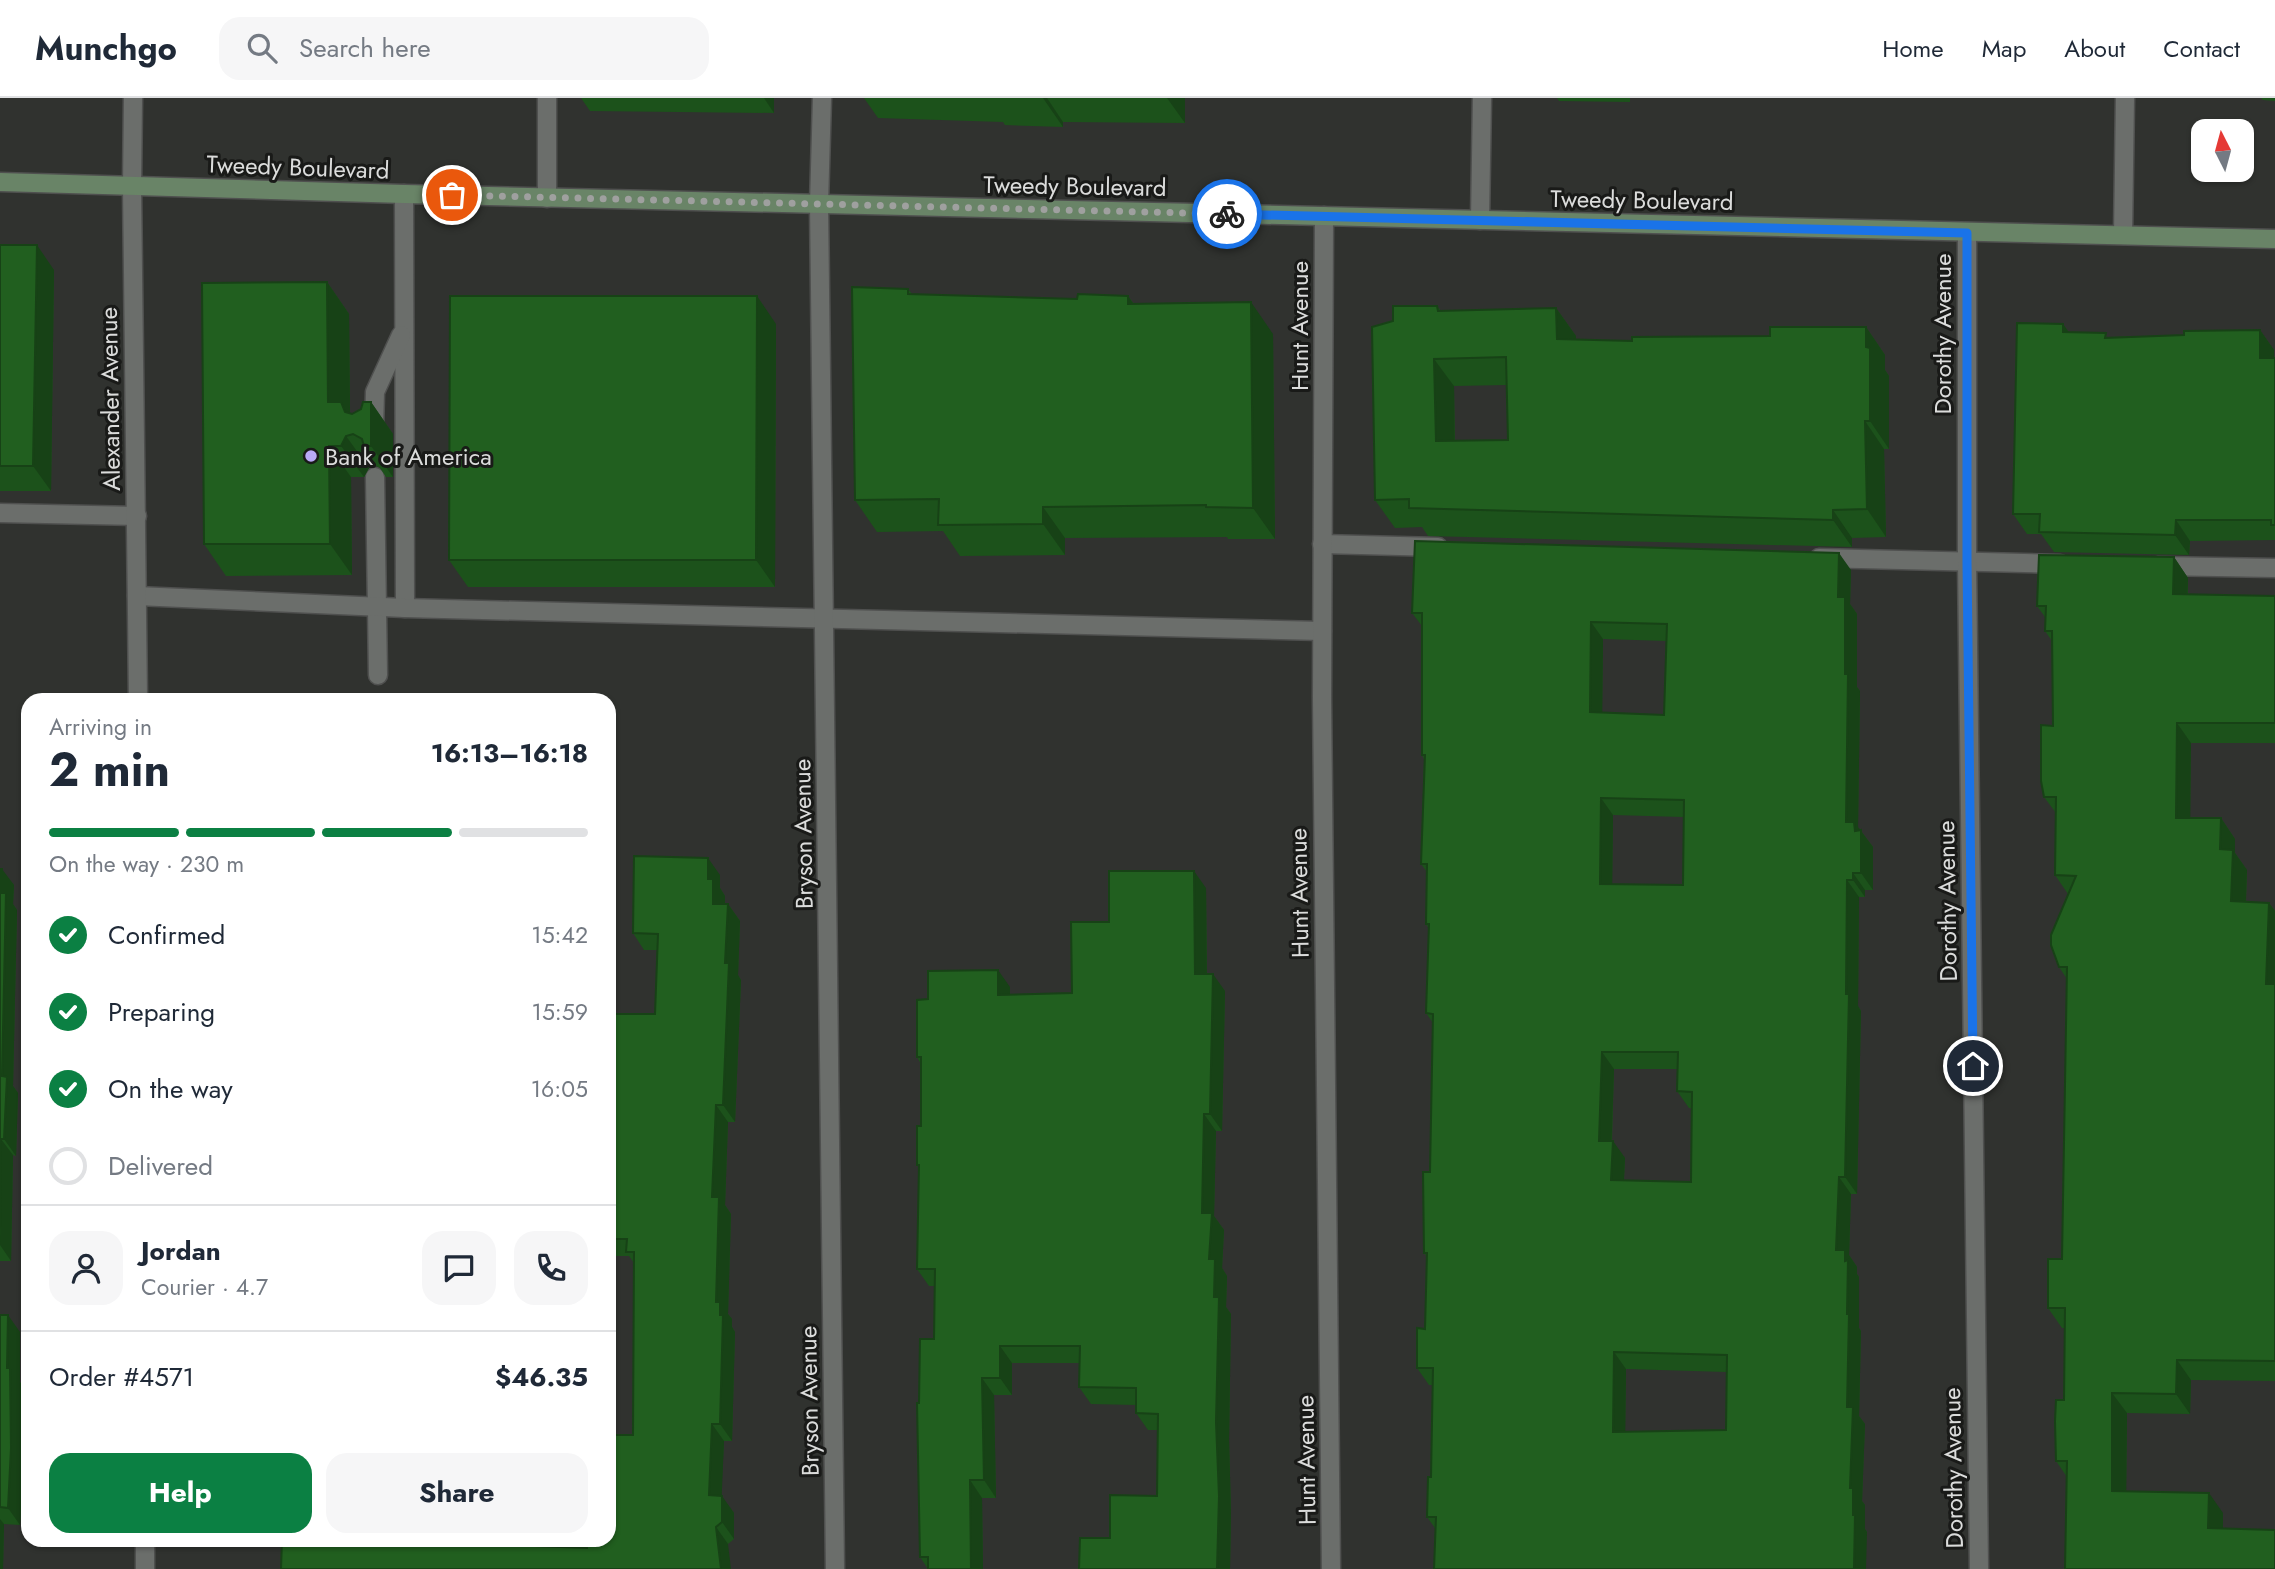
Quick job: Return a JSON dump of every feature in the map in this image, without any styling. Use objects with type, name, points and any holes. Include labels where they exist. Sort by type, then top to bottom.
[{"type":"main road","name":"Tweedy Boulevard","points":[[0,182],[547,198],[2275,239]]},
{"type":"street","name":"Alexander Avenue","points":[[133,98],[138,693]]},
{"type":"street","points":[[547,98],[547,198]]},
{"type":"street","name":"Bryson Avenue","points":[[822,98],[819,204],[835,1569]]},
{"type":"street","points":[[1479,220],[1482,98]]},
{"type":"street","points":[[2123,236],[2125,98]]},
{"type":"street","points":[[404,194],[405,608]]},
{"type":"street","name":"Hunt Avenue","points":[[1324,216],[1322,631],[1331,1569]]},
{"type":"street","name":"Dorothy Avenue","points":[[1967,233],[1967,562],[1979,1569]]},
{"type":"street","points":[[374,434],[375,392],[403,330]]},
{"type":"street","points":[[375,477],[378,675]]},
{"type":"street","points":[[0,513],[137,516]]},
{"type":"street","points":[[1322,544],[1461,548]]},
{"type":"street","points":[[1805,558],[2079,564]]},
{"type":"street","points":[[2135,565],[2275,568]]},
{"type":"street","points":[[137,596],[405,608],[1322,631]]},
{"type":"street","points":[[145,1547],[145,1569]]},
{"type":"building","points":[[0,245],[37,245],[33,466],[0,466]]},
{"type":"building","name":"Bank of America","points":[[327,282],[328,402],[341,402],[345,412],[352,414],[361,409],[363,402],[371,402],[371,446],[364,446],[362,439],[353,434],[346,436],[341,446],[329,446],[330,544],[204,544],[202,283]]},
{"type":"building","points":[[852,287],[908,289],[908,294],[1077,299],[1078,294],[1128,296],[1128,304],[1251,302],[1253,508],[1206,505],[1043,507],[1043,524],[938,525],[939,499],[855,500]]},
{"type":"building","points":[[450,296],[757,296],[756,560],[449,560]]},
{"type":"building","points":[[1393,306],[1437,306],[1438,311],[1556,308],[1557,339],[1632,341],[1632,337],[1770,336],[1770,327],[1866,327],[1866,347],[1870,348],[1870,421],[1865,421],[1867,509],[1833,510],[1833,520],[1409,508],[1409,499],[1375,500],[1372,327],[1393,321]],"holes":[[[1506,357],[1508,440],[1436,441],[1434,359]]]},
{"type":"building","points":[[2017,323],[2063,324],[2063,332],[2106,333],[2105,338],[2184,335],[2184,331],[2260,330],[2260,358],[2275,358],[2275,525],[2271,525],[2271,520],[2176,520],[2175,535],[2039,532],[2040,514],[2013,514]]},
{"type":"building","points":[[1415,541],[1839,553],[1838,597],[1845,597],[1845,674],[1848,674],[1846,822],[1854,822],[1855,831],[1861,830],[1861,873],[1853,873],[1853,880],[1847,880],[1846,994],[1849,994],[1845,1177],[1839,1177],[1836,1250],[1845,1250],[1845,1261],[1848,1260],[1847,1407],[1853,1407],[1850,1488],[1853,1488],[1855,1515],[1854,1569],[1434,1569],[1436,1517],[1427,1517],[1428,1477],[1431,1477],[1433,1368],[1417,1368],[1417,1328],[1425,1329],[1427,1253],[1424,1253],[1423,1172],[1430,1172],[1433,1014],[1426,1013],[1429,924],[1426,924],[1427,864],[1421,864],[1425,755],[1422,755],[1422,613],[1412,613]],"holes":[[[1591,622],[1667,624],[1664,715],[1590,712]],[[1601,798],[1684,800],[1683,885],[1600,884]],[[1602,1052],[1678,1052],[1677,1091],[1692,1092],[1691,1182],[1611,1180],[1613,1141],[1599,1141]],[[1614,1352],[1727,1355],[1726,1430],[1613,1432]]]},
{"type":"building","points":[[2039,555],[2174,557],[2173,594],[2275,596],[2275,723],[2177,723],[2176,818],[2221,818],[2220,849],[2233,850],[2231,901],[2269,903],[2266,984],[2275,984],[2275,1361],[2177,1360],[2176,1394],[2112,1393],[2112,1491],[2209,1493],[2208,1528],[2275,1530],[2275,1569],[2065,1569],[2067,1461],[2056,1461],[2055,1421],[2056,1400],[2064,1400],[2065,1308],[2048,1308],[2048,1259],[2062,1259],[2067,967],[2059,967],[2051,945],[2051,935],[2076,876],[2055,875],[2056,797],[2044,797],[2041,781],[2041,725],[2053,726],[2052,631],[2045,631],[2046,606],[2037,606]]},
{"type":"building","points":[[634,856],[708,858],[708,879],[713,879],[713,904],[728,904],[725,963],[729,963],[723,1105],[716,1105],[712,1197],[719,1197],[716,1302],[720,1302],[720,1315],[723,1315],[720,1424],[712,1424],[709,1495],[722,1496],[722,1522],[716,1527],[721,1569],[281,1569],[282,1547],[616,1547],[616,1435],[633,1435],[634,1252],[626,1252],[627,1239],[616,1239],[616,1014],[655,1014],[658,934],[633,933]]},
{"type":"building","points":[[0,869],[2,893],[6,893],[2,1076],[7,1077],[4,1139],[1,1139],[0,1228]]},
{"type":"building","points":[[1109,871],[1194,871],[1195,974],[1213,974],[1210,1114],[1204,1114],[1202,1213],[1212,1213],[1209,1259],[1215,1259],[1214,1297],[1219,1297],[1217,1569],[1079,1569],[1080,1538],[1110,1538],[1110,1495],[1157,1496],[1158,1414],[1136,1413],[1136,1388],[1079,1387],[1080,1346],[1000,1346],[1000,1378],[982,1378],[984,1480],[970,1480],[971,1569],[928,1569],[928,1557],[920,1557],[917,1403],[920,1339],[934,1339],[935,1269],[917,1269],[917,1126],[921,1126],[921,1057],[917,1057],[917,1000],[928,999],[928,971],[998,970],[998,995],[1072,993],[1071,922],[1109,922]]},
{"type":"building","points":[[0,1315],[8,1315],[7,1368],[10,1368],[11,1448],[8,1508],[0,1507]]},
{"type":"way so far","points":[[452,195],[1227,214]]},
{"type":"place","name":"Bank of America","points":[[311,456]]},
{"type":"route","points":[[1227,214],[1967,233],[1967,562],[1973,1066]]}]
